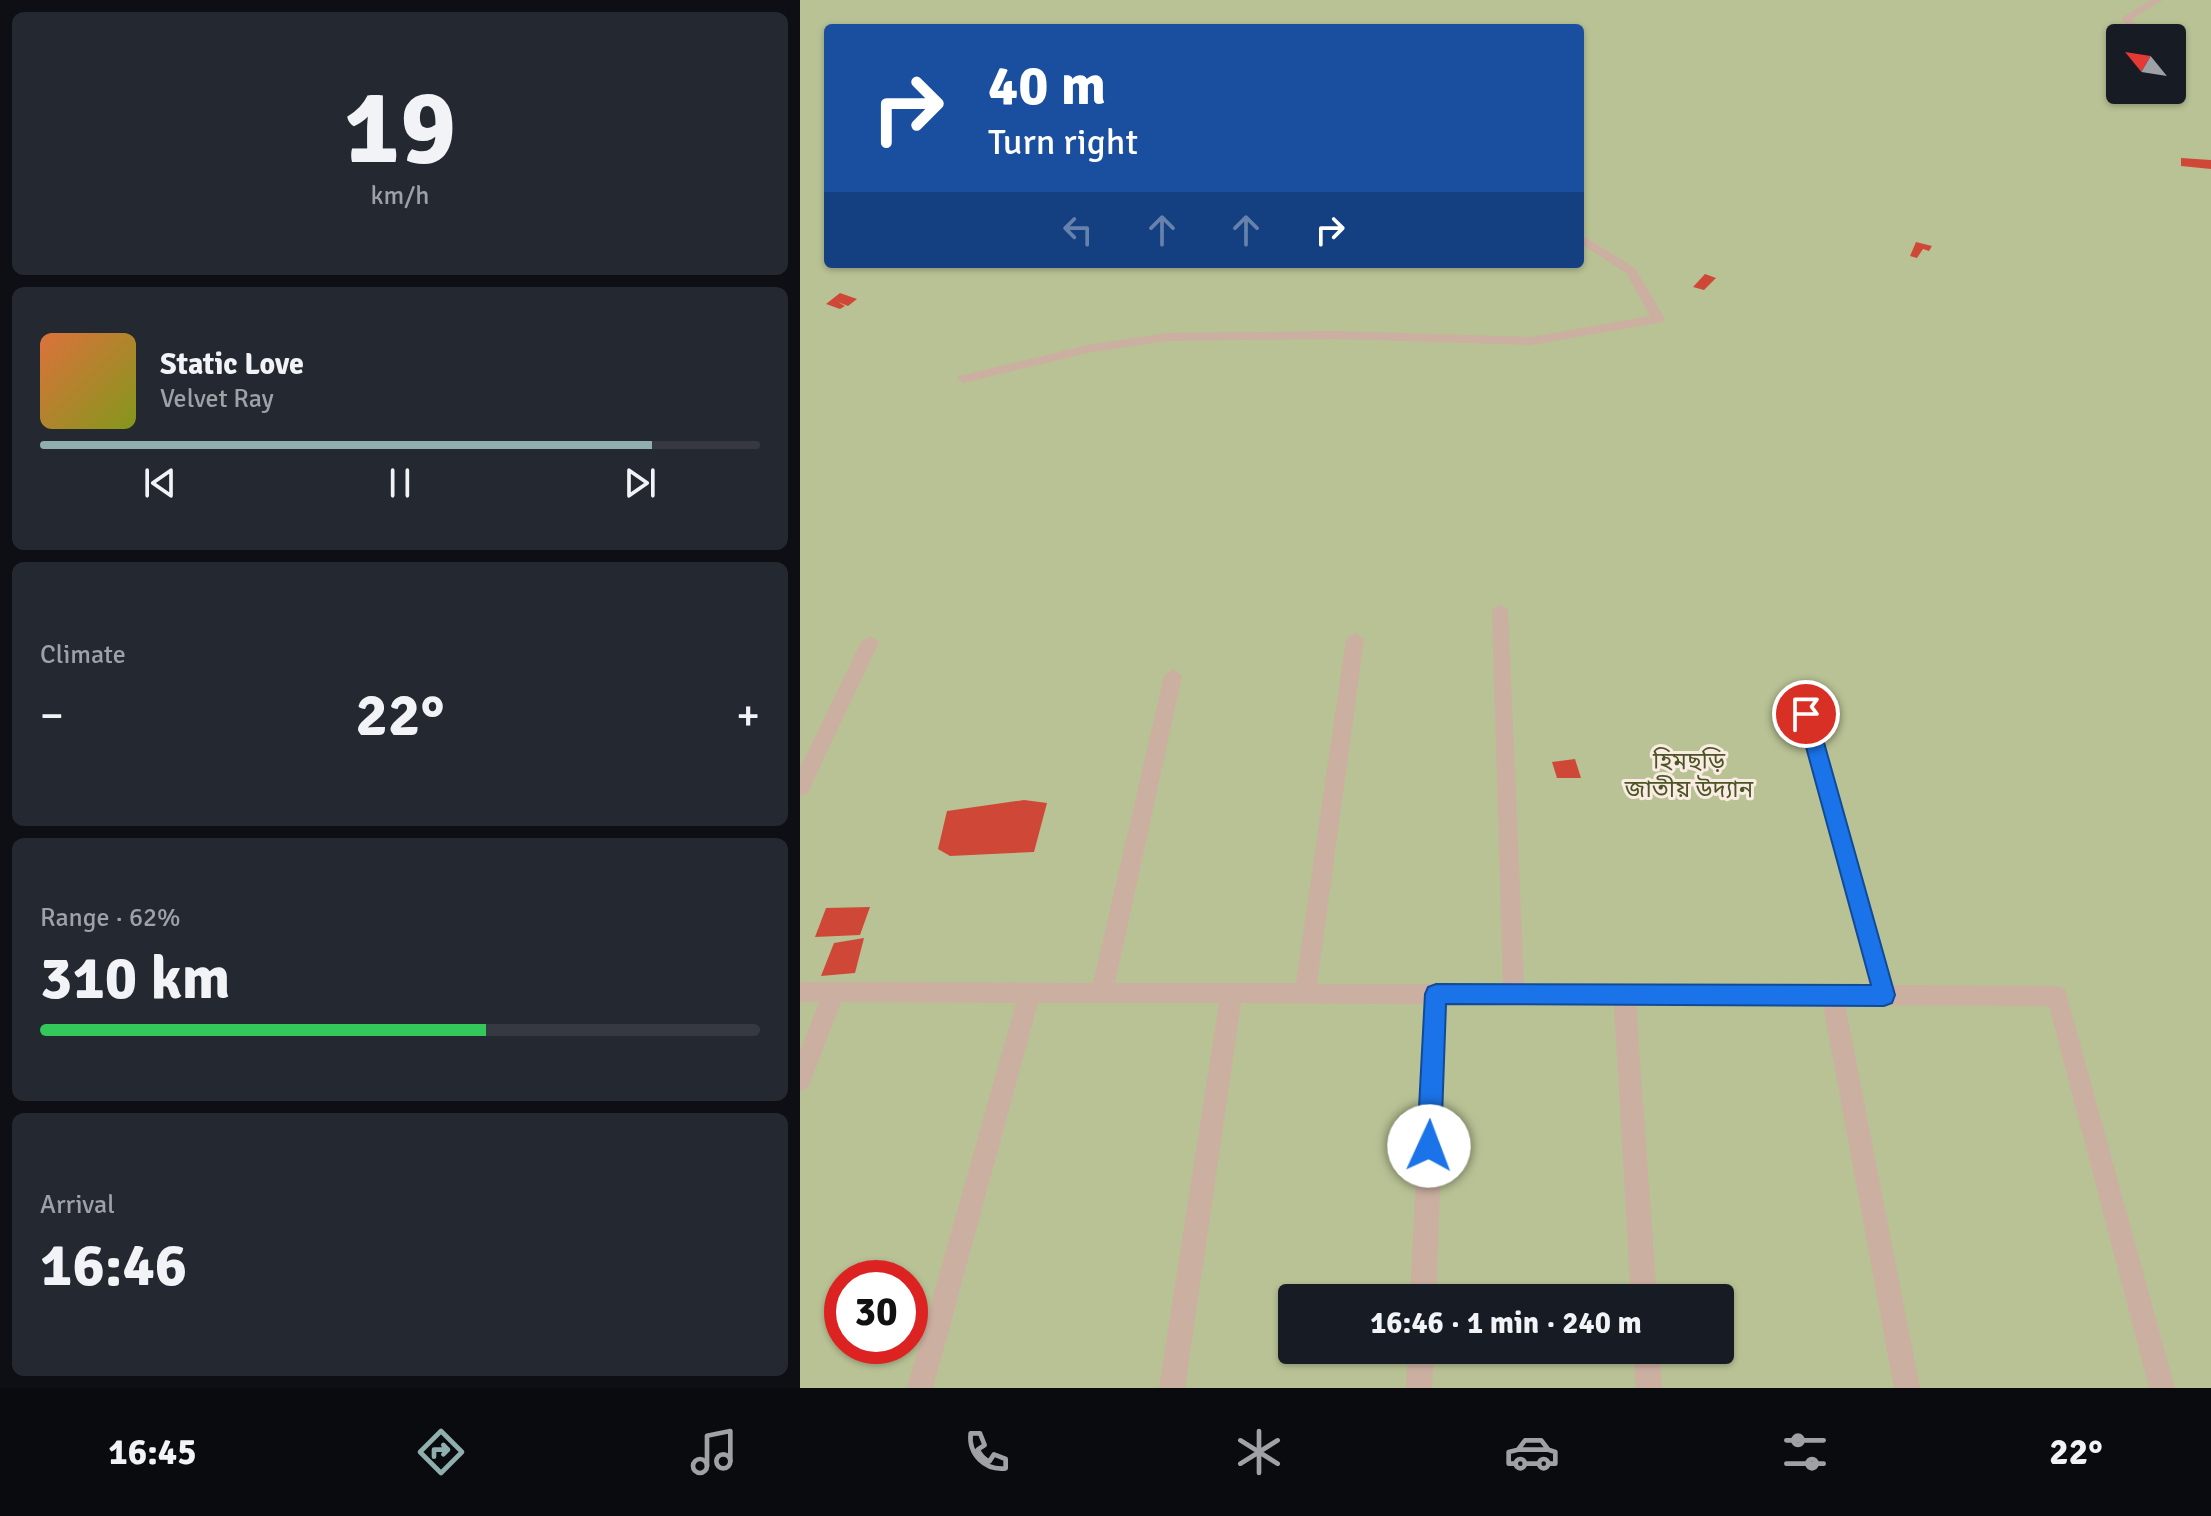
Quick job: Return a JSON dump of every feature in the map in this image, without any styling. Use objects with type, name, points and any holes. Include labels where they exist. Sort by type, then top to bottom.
[{"type":"street","points":[[2131,24],[2126,18],[2158,0]]},
{"type":"street","points":[[964,379],[1087,349],[1166,337],[1335,335],[1531,341],[1658,319],[1631,271],[1584,241]]},
{"type":"street","points":[[1500,610],[1514,994]]},
{"type":"street","points":[[1305,994],[1355,639]]},
{"type":"street","points":[[800,788],[870,642]]},
{"type":"street","points":[[1102,993],[1173,676]]},
{"type":"street","points":[[1806,714],[1884,995]]},
{"type":"street","points":[[800,992],[2057,996],[2162,1388]]},
{"type":"street","points":[[800,1080],[834,992]]},
{"type":"street","points":[[920,1388],[1030,993]]},
{"type":"street","points":[[1172,1388],[1232,993]]},
{"type":"street","points":[[1424,1284],[1436,994]]},
{"type":"street","points":[[1624,995],[1643,1284]]},
{"type":"street","points":[[1832,995],[1907,1388]]},
{"type":"street","points":[[1419,1388],[1420,1364]]},
{"type":"street","points":[[1648,1364],[1649,1388]]},
{"type":"green space","name":"হিমছড়ি জাতীয় উদ্যান","points":[[800,0],[2211,0],[2211,1388],[800,1388]]},
{"type":"building","points":[[2181,158],[2211,160],[2211,169],[2181,166]]},
{"type":"building","points":[[1916,242],[1932,246],[1929,251],[1923,249],[1917,258],[1910,256]]},
{"type":"building","points":[[1705,274],[1716,278],[1704,290],[1693,287]]},
{"type":"building","points":[[840,293],[857,299],[848,306],[838,302],[845,306],[840,309],[826,304]]},
{"type":"building","points":[[1575,759],[1581,778],[1557,778],[1552,762]]},
{"type":"building","points":[[1024,800],[1047,803],[1034,852],[950,856],[938,849],[947,811]]},
{"type":"building","points":[[870,907],[860,935],[815,937],[826,908]]},
{"type":"building","points":[[864,938],[855,973],[821,976],[834,943]]},
{"type":"route","points":[[1429,1146],[1436,994],[1884,995],[1806,714]]}]
